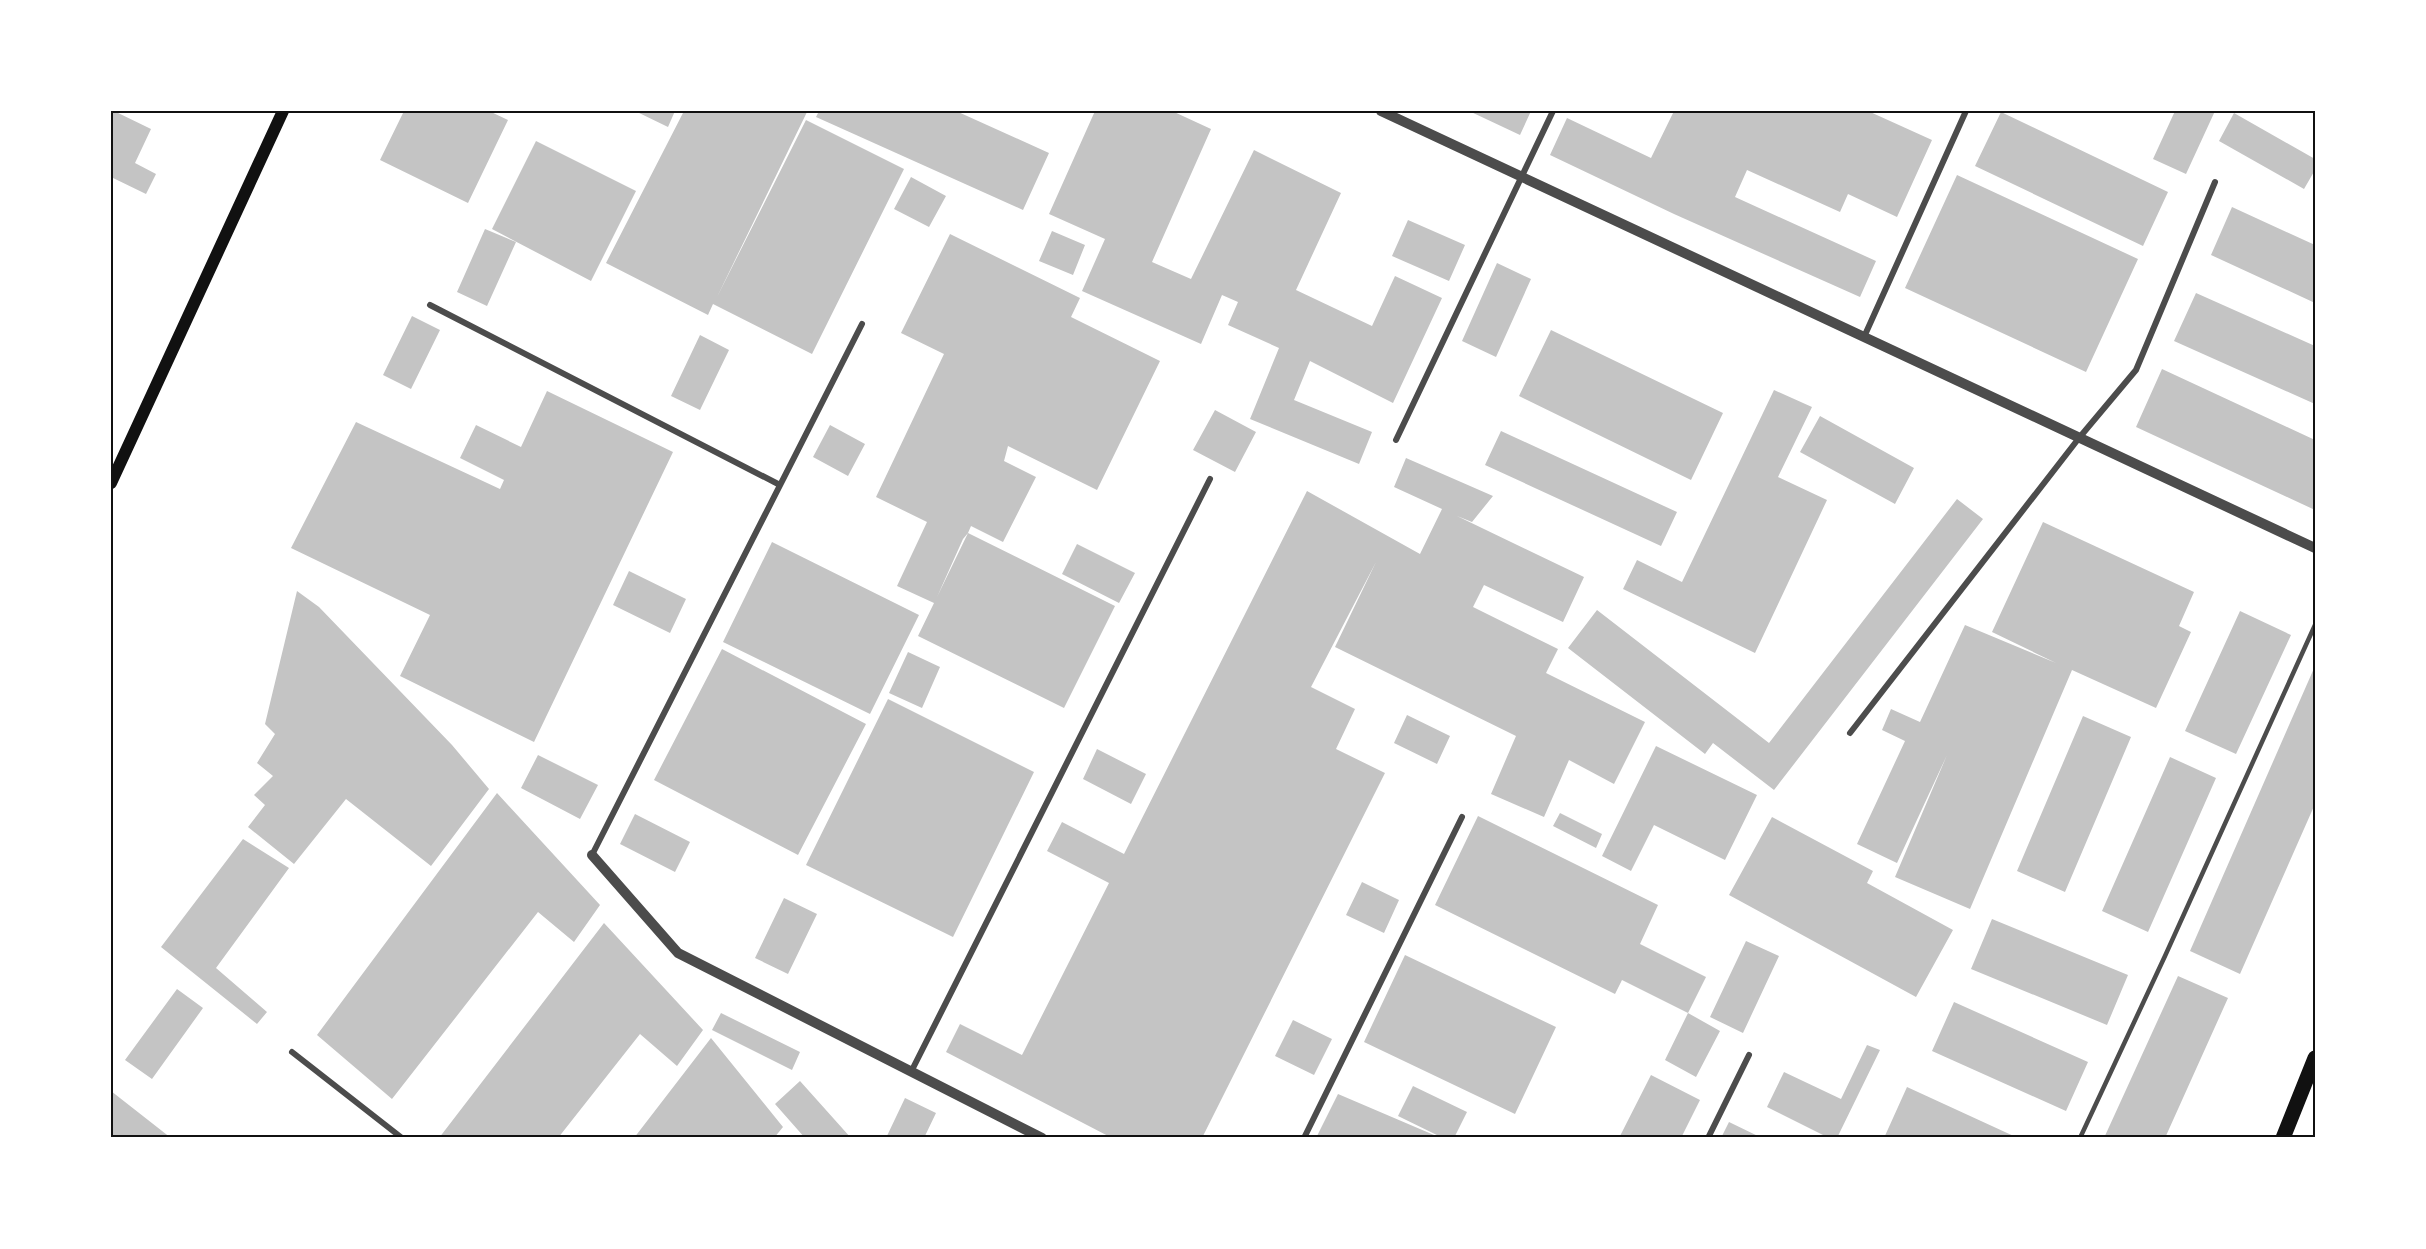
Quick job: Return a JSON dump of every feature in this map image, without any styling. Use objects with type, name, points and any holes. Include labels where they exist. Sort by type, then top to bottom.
[{"type":"main road","points":[[111,483],[283,111]]},
{"type":"main road","points":[[2283,1138],[2315,1058]]},
{"type":"street","points":[[1381,111],[2315,548]]},
{"type":"street","points":[[1396,440],[1553,111]]},
{"type":"street","points":[[1864,337],[1966,111]]},
{"type":"street","points":[[1850,733],[2079,438],[2136,370],[2215,182]]},
{"type":"street","points":[[430,305],[780,485]]},
{"type":"street","points":[[862,324],[592,855],[678,953],[1042,1138]]},
{"type":"street","points":[[911,1072],[1210,479]]},
{"type":"street","points":[[1304,1138],[1462,817]]},
{"type":"street","points":[[292,1052],[402,1138]]},
{"type":"street","points":[[1708,1138],[1749,1055]]},
{"type":"lane","points":[[2080,1138],[2165,957],[2315,625]]},
{"type":"building","points":[[114,111],[151,129],[135,163],[156,174],[146,194],[111,177],[111,118]]},
{"type":"building","points":[[404,111],[489,111],[508,120],[468,203],[380,160]]},
{"type":"building","points":[[635,111],[675,111],[668,127]]},
{"type":"building","points":[[684,111],[807,112],[717,297],[806,120],[904,169],[812,354],[713,304],[708,315],[606,263]]},
{"type":"building","points":[[819,111],[956,111],[1049,153],[1023,210],[816,117]]},
{"type":"building","points":[[1095,111],[1172,111],[1211,129],[1152,262],[1191,279],[1254,150],[1341,193],[1296,290],[1372,326],[1395,276],[1442,298],[1393,403],[1310,361],[1294,400],[1372,432],[1359,464],[1250,419],[1279,348],[1228,325],[1238,302],[1222,295],[1201,344],[1082,291],[1105,239],[1049,214]]},
{"type":"building","points":[[1469,111],[1531,111],[1520,135]]},
{"type":"building","points":[[1674,111],[1868,111],[1932,140],[1897,217],[1848,194],[1840,212],[1747,170],[1735,197],[1876,261],[1860,297],[1674,214],[1550,155],[1567,118],[1651,158]]},
{"type":"building","points":[[2175,111],[2215,111],[2186,174],[2153,159]]},
{"type":"building","points":[[2001,112],[2168,192],[2143,246],[1975,166]]},
{"type":"building","points":[[2234,113],[2315,159],[2315,170],[2304,189],[2219,141]]},
{"type":"building","points":[[536,141],[636,191],[591,281],[492,229]]},
{"type":"building","points":[[1957,175],[2138,259],[2086,372],[1905,288]]},
{"type":"building","points":[[911,177],[946,196],[929,227],[894,209]]},
{"type":"building","points":[[2232,207],[2315,245],[2315,303],[2211,255]]},
{"type":"building","points":[[1408,220],[1465,245],[1449,281],[1392,256]]},
{"type":"building","points":[[485,229],[516,242],[487,306],[457,292]]},
{"type":"building","points":[[1052,231],[1085,245],[1073,275],[1039,261]]},
{"type":"building","points":[[950,234],[1080,298],[1071,317],[1160,361],[1097,490],[1008,446],[1004,461],[1036,477],[1003,542],[971,526],[968,533],[1115,606],[1064,708],[918,636],[934,603],[897,586],[927,522],[876,497],[944,354],[901,333]],"holes":[[[968,533],[937,597],[963,539]]]},
{"type":"building","points":[[1497,263],[1531,279],[1496,357],[1462,341]]},
{"type":"building","points":[[2196,293],[2315,346],[2315,404],[2174,341]]},
{"type":"building","points":[[412,316],[440,330],[411,389],[383,375]]},
{"type":"building","points":[[1551,330],[1723,413],[1691,480],[1519,396]]},
{"type":"building","points":[[700,335],[729,350],[700,410],[671,396]]},
{"type":"building","points":[[2162,369],[2315,440],[2315,510],[2136,427]]},
{"type":"building","points":[[1774,390],[1812,407],[1778,477],[1827,500],[1755,653],[1623,589],[1637,560],[1682,582]]},
{"type":"building","points":[[547,391],[673,452],[534,742],[400,676],[430,615],[291,548],[356,422],[500,489],[504,480],[460,458],[476,425],[521,447]]},
{"type":"building","points":[[1215,410],[1256,432],[1235,472],[1193,450]]},
{"type":"building","points":[[1820,416],[1914,468],[1895,504],[1800,452]]},
{"type":"building","points":[[830,425],[865,444],[848,476],[813,457]]},
{"type":"building","points":[[1501,431],[1677,512],[1661,546],[1485,465]]},
{"type":"building","points":[[1406,458],[1493,496],[1472,522],[1457,516],[1584,577],[1563,622],[1484,585],[1473,607],[1558,649],[1546,673],[1645,722],[1614,784],[1569,760],[1544,817],[1491,794],[1516,736],[1335,647],[1376,562],[1311,687],[1355,709],[1336,749],[1385,773],[1202,1138],[1112,1138],[946,1052],[960,1024],[1022,1055],[1109,883],[1047,851],[1062,822],[1124,854],[1307,491],[1420,554],[1442,509],[1394,487]]},
{"type":"building","points":[[1957,499],[1983,519],[1774,790],[1713,743],[1705,754],[1568,648],[1597,610],[1769,743]]},
{"type":"building","points":[[2043,522],[2194,592],[2179,626],[2191,632],[2156,708],[2072,670],[1970,909],[1895,877],[1947,755],[1897,863],[1857,844],[1905,741],[1882,730],[1891,709],[1920,722],[1965,625],[2056,663],[1992,632]]},
{"type":"building","points":[[772,542],[919,615],[870,714],[723,642]]},
{"type":"building","points":[[1077,544],[1135,573],[1119,603],[1062,574]]},
{"type":"building","points":[[629,571],[686,599],[670,633],[613,605]]},
{"type":"building","points":[[297,591],[319,607],[452,745],[489,789],[431,866],[346,799],[294,864],[248,827],[265,805],[254,795],[273,776],[257,763],[275,734],[265,724]]},
{"type":"building","points":[[2240,611],[2291,635],[2236,754],[2185,731]]},
{"type":"building","points":[[722,649],[866,724],[798,855],[654,780]]},
{"type":"building","points":[[908,652],[940,667],[922,708],[889,693]]},
{"type":"building","points":[[2315,666],[2315,804],[2240,974],[2190,951]]},
{"type":"building","points":[[888,699],[1034,772],[953,937],[806,865]]},
{"type":"building","points":[[1407,715],[1450,736],[1437,764],[1394,743]]},
{"type":"building","points":[[2083,716],[2131,737],[2065,892],[2017,871]]},
{"type":"building","points":[[1656,746],[1757,795],[1725,860],[1654,825],[1631,871],[1602,856]]},
{"type":"building","points":[[1097,749],[1146,774],[1131,804],[1083,779]]},
{"type":"building","points":[[538,755],[598,785],[580,819],[521,788]]},
{"type":"building","points":[[2170,757],[2216,778],[2148,932],[2102,911]]},
{"type":"building","points":[[497,793],[600,905],[574,942],[538,912],[392,1099],[317,1035]]},
{"type":"building","points":[[1560,813],[1602,834],[1596,848],[1553,826]]},
{"type":"building","points":[[635,814],[690,842],[675,872],[620,844]]},
{"type":"building","points":[[1478,816],[1658,905],[1640,944],[1706,977],[1688,1013],[1622,980],[1615,994],[1435,905]]},
{"type":"building","points":[[1772,817],[1873,871],[1867,883],[1953,930],[1916,997],[1729,895]]},
{"type":"building","points":[[243,839],[289,868],[216,968],[267,1012],[257,1024],[161,947]]},
{"type":"building","points":[[1362,882],[1399,900],[1384,933],[1346,915]]},
{"type":"building","points":[[784,898],[817,914],[788,974],[755,958]]},
{"type":"building","points":[[1992,919],[2128,975],[2107,1025],[1971,969]]},
{"type":"building","points":[[604,923],[703,1030],[677,1066],[640,1034],[558,1138],[439,1138]]},
{"type":"building","points":[[1746,941],[1779,956],[1743,1033],[1710,1017]]},
{"type":"building","points":[[1405,955],[1556,1027],[1515,1114],[1364,1042]]},
{"type":"building","points":[[2178,976],[2228,998],[2165,1138],[2104,1138]]},
{"type":"building","points":[[177,989],[203,1008],[152,1079],[125,1060]]},
{"type":"building","points":[[1954,1002],[2088,1062],[2066,1111],[1932,1051]]},
{"type":"building","points":[[721,1013],[800,1052],[792,1070],[712,1030]]},
{"type":"building","points":[[1688,1013],[1720,1031],[1696,1077],[1665,1060]]},
{"type":"building","points":[[1293,1020],[1332,1039],[1314,1075],[1275,1056]]},
{"type":"building","points":[[711,1038],[783,1127],[774,1138],[634,1138]]},
{"type":"building","points":[[1867,1045],[1880,1050],[1837,1138],[1829,1138],[1767,1107],[1784,1072],[1841,1099]]},
{"type":"building","points":[[1651,1075],[1700,1100],[1681,1138],[1619,1138]]},
{"type":"building","points":[[800,1081],[851,1138],[805,1138],[775,1104]]},
{"type":"building","points":[[1413,1086],[1467,1112],[1454,1138],[1443,1138],[1398,1116]]},
{"type":"building","points":[[1907,1087],[2018,1138],[1884,1138]]},
{"type":"building","points":[[111,1091],[171,1138],[111,1138]]},
{"type":"building","points":[[1338,1094],[1441,1138],[1316,1138]]},
{"type":"building","points":[[905,1098],[936,1113],[924,1138],[886,1138]]},
{"type":"building","points":[[1729,1122],[1762,1138],[1721,1138]]}]
